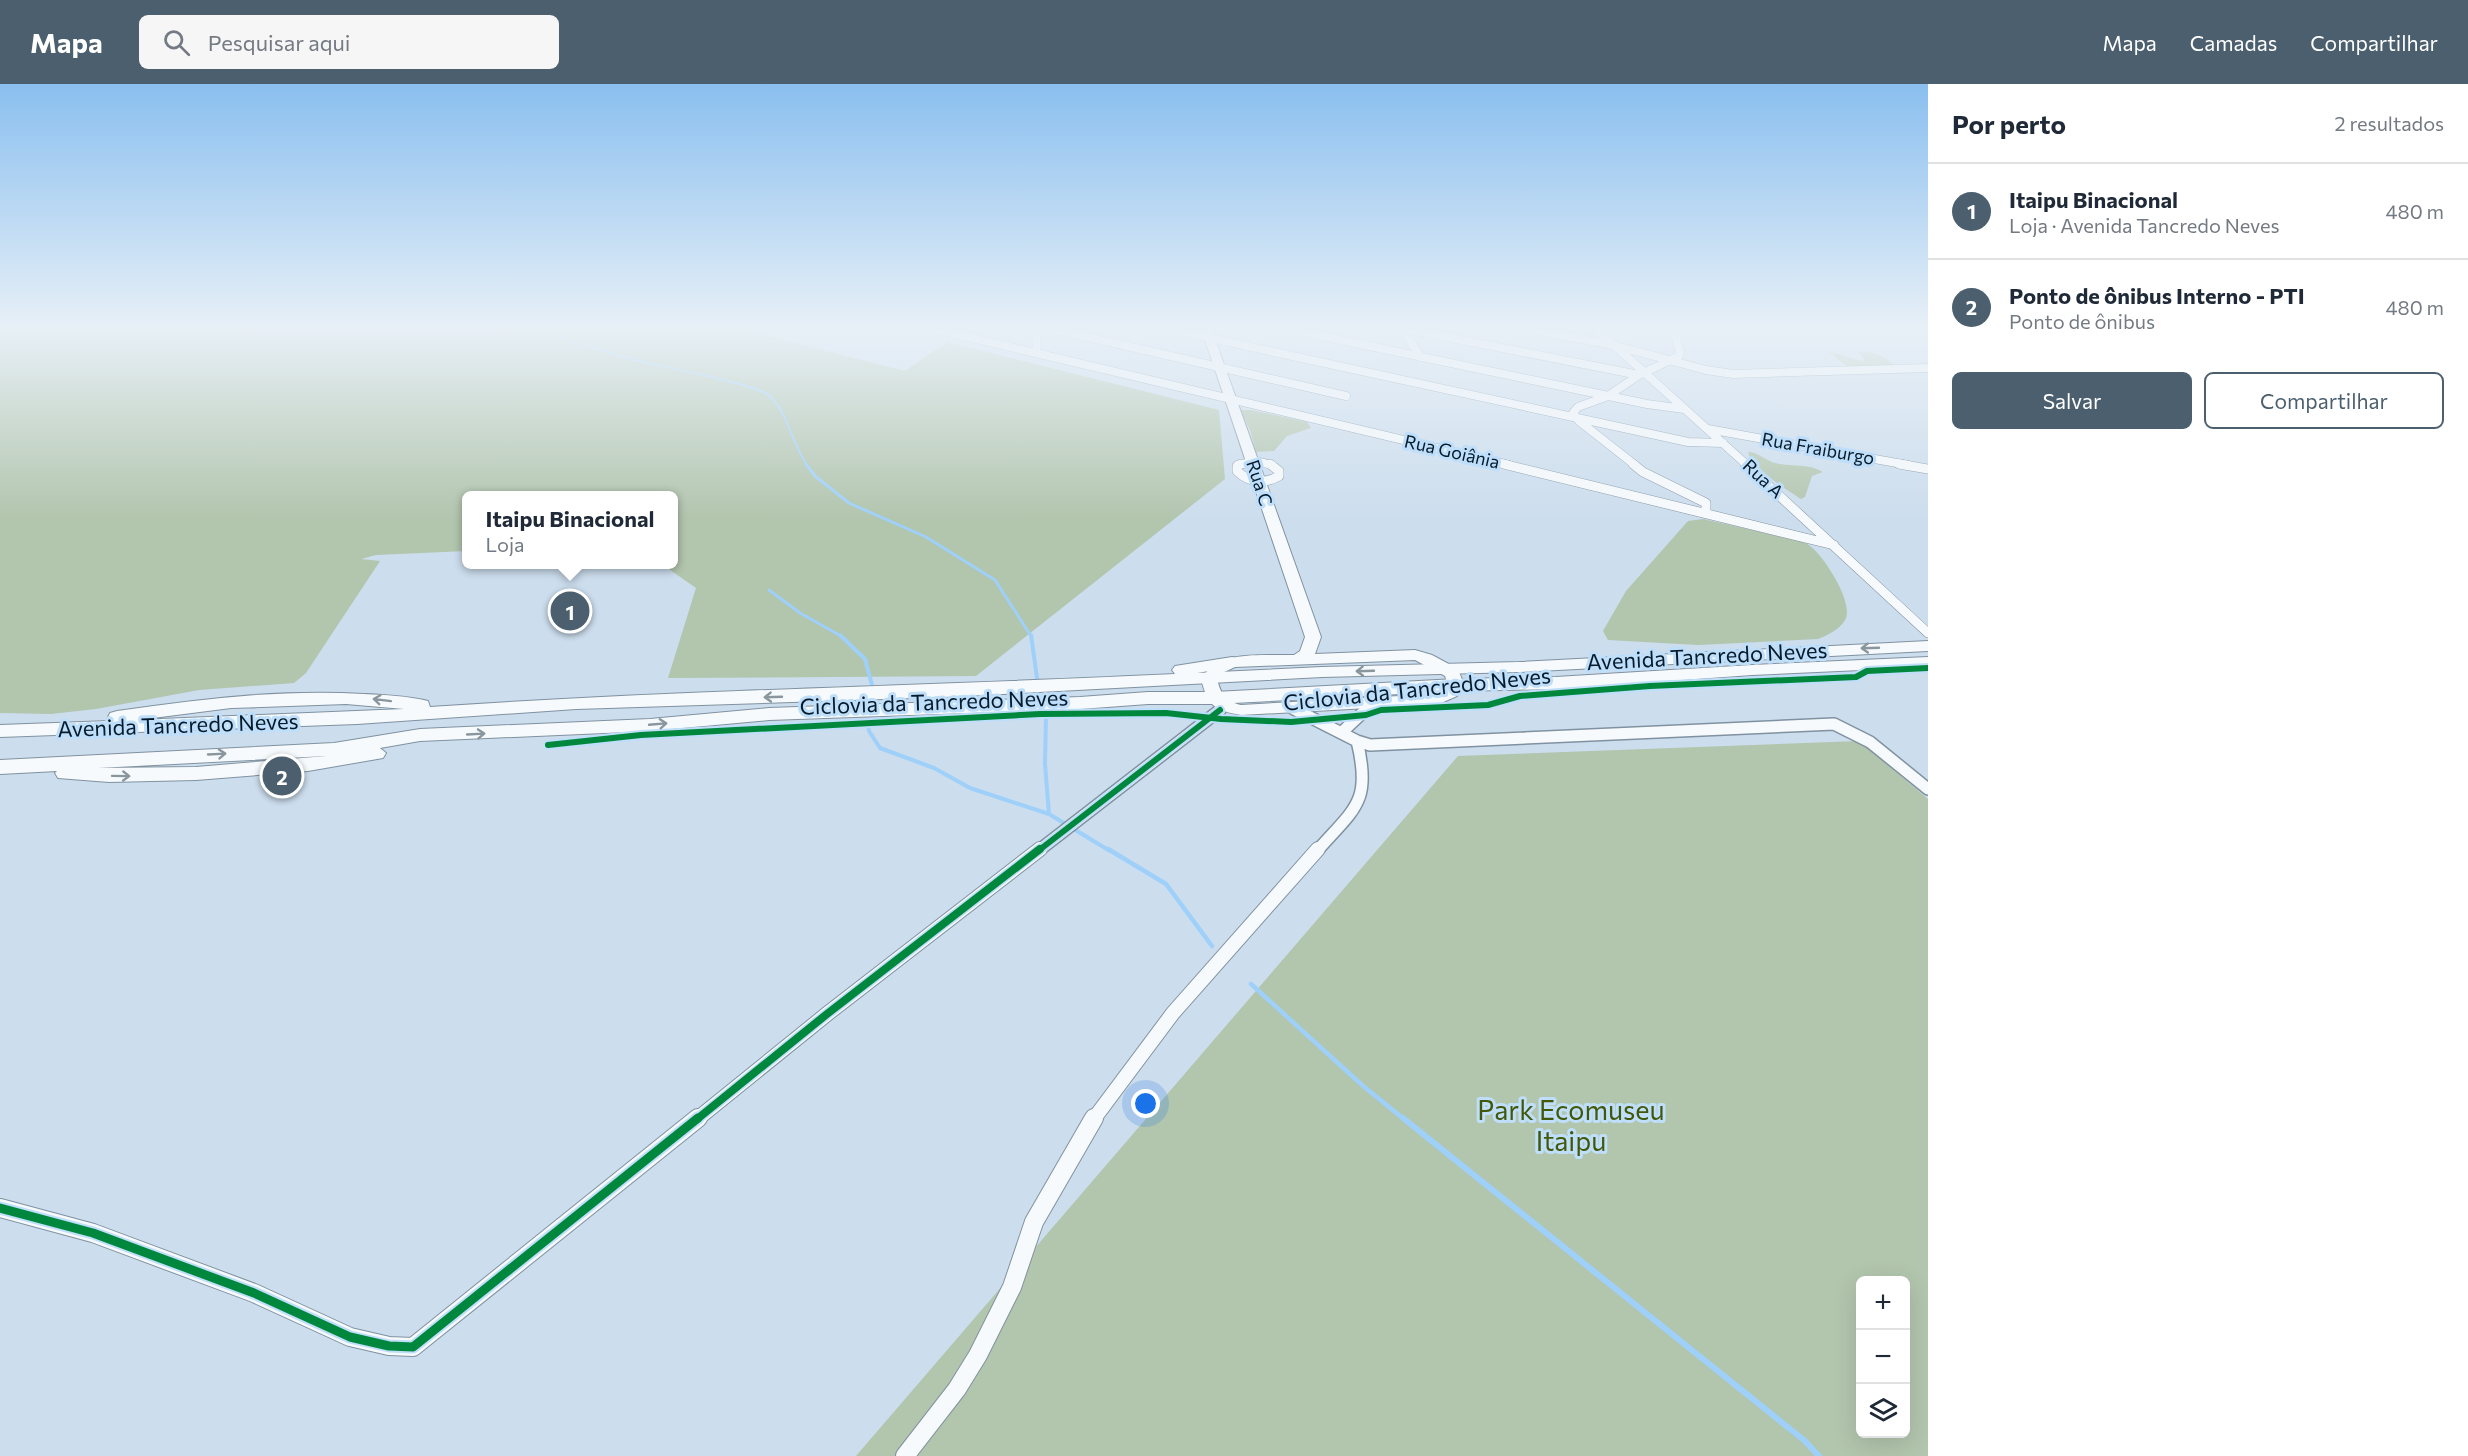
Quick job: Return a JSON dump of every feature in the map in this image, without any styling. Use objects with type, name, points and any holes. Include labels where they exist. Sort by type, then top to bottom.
[{"type":"main road","name":"Avenida Tancredo Neves","points":[[0,767],[334,748],[395,738],[650,725],[769,714],[1080,694],[1209,679],[1928,645]]},
{"type":"main road","points":[[1415,656],[1545,664]]},
{"type":"main road","points":[[1080,694],[1232,662]]},
{"type":"main road","name":"Avenida Tancredo Neves","points":[[0,731],[357,718],[563,704],[653,702],[1080,694],[1217,704],[1456,685],[1556,683],[1752,670],[1928,662]]},
{"type":"main road","points":[[1439,699],[1556,683]]},
{"type":"main road","points":[[288,767],[322,755],[334,748],[355,723],[357,718],[354,708],[338,698]]},
{"type":"main road","points":[[36,730],[221,703],[338,698],[383,700],[460,711]]},
{"type":"main road","points":[[592,727],[614,716],[646,708],[653,702]]},
{"type":"main road","points":[[169,775],[158,757],[162,746],[179,724],[221,703]]},
{"type":"main road","points":[[558,730],[563,704]]},
{"type":"main road","points":[[1217,704],[1241,710]]},
{"type":"main road","points":[[0,767],[104,776],[169,775],[288,767],[338,763],[450,735]]},
{"type":"street","name":"Rua Goiânia","points":[[1202,392],[1707,512],[1834,545]]},
{"type":"street","name":"Rua C","points":[[1228,392],[1312,637]]},
{"type":"street","points":[[1328,392],[1346,396]]},
{"type":"street","points":[[1466,392],[1688,442],[1723,443]]},
{"type":"street","points":[[1589,392],[1684,409]]},
{"type":"street","points":[[1614,392],[1578,407],[1573,413],[1575,417],[1643,472],[1706,503],[1707,512]]},
{"type":"street","name":"Rua A","points":[[1664,392],[1708,429],[1928,633]]},
{"type":"street","name":"Rua Fraiburgo","points":[[1708,429],[1928,469]]},
{"type":"street","points":[[1253,461],[1271,464],[1279,471],[1278,476],[1273,479],[1258,481],[1245,477],[1237,471],[1240,464],[1253,461]]},
{"type":"street","points":[[1298,659],[1307,654],[1312,637],[1328,648],[1350,657]]},
{"type":"street","points":[[0,1208],[93,1233],[254,1293],[350,1337],[389,1346],[413,1347],[1217,704],[1209,679],[1214,671],[1232,662],[1415,656],[1426,658],[1444,667],[1452,673],[1456,685],[1451,692],[1439,699],[1294,709],[1241,710]]},
{"type":"street","points":[[1342,732],[1372,704]]},
{"type":"street","points":[[1294,709],[1357,741],[1370,745],[1834,724],[1847,727],[1860,735],[1928,789]]},
{"type":"street","points":[[905,1456],[933,1423],[978,1355],[1012,1287],[1034,1222],[1100,1108],[1173,1013],[1359,803],[1364,770],[1357,741]]},
{"type":"green space","points":[[0,392],[1147,392],[1219,410],[1225,479],[976,676],[668,678],[696,588],[669,569],[678,569],[678,491],[462,491],[462,551],[376,555],[361,559],[380,561],[306,673],[294,683],[199,690],[96,709],[51,714],[0,713]]},
{"type":"green space","points":[[1240,410],[1251,410],[1307,422],[1311,428],[1287,436],[1274,451],[1256,452],[1250,430]]},
{"type":"green space","points":[[1748,452],[1775,463],[1812,467],[1823,472],[1812,476],[1805,497],[1801,499],[1763,472]]},
{"type":"green space","points":[[1703,519],[1797,540],[1809,545],[1823,560],[1842,592],[1847,613],[1843,624],[1818,639],[1698,645],[1608,640],[1603,631],[1626,591],[1688,521]]},
{"type":"green space","name":"Park Ecomuseu Itaipu","points":[[1859,741],[1928,799],[1928,1456],[856,1456],[1458,756]]},
{"type":"waterway","points":[[763,392],[771,397],[782,413],[807,465]]},
{"type":"waterway","points":[[806,464],[815,476],[849,503],[926,537],[995,580],[1031,636]]},
{"type":"waterway","points":[[769,590],[800,613],[841,636]]},
{"type":"waterway","points":[[840,635],[865,659],[872,685]]},
{"type":"waterway","points":[[1031,635],[1037,678]]},
{"type":"waterway","points":[[1046,715],[1045,764],[1049,814]]},
{"type":"waterway","points":[[868,724],[869,731],[880,748],[934,768],[970,788],[1049,814]]},
{"type":"waterway","points":[[1049,814],[1110,851]]},
{"type":"waterway","points":[[1108,849],[1166,884],[1212,946]]},
{"type":"waterway","points":[[1251,984],[1362,1085],[1405,1120]]},
{"type":"waterway","points":[[1403,1118],[1805,1441],[1819,1456]]},
{"type":"cycle path","name":"Ciclovia da Tancredo Neves","points":[[548,745],[641,735],[1040,714],[1166,713],[1221,719],[1291,722],[1366,715],[1381,710],[1488,705],[1520,696],[1650,686],[1856,677],[1867,671],[1928,668]]},
{"type":"cycle path","points":[[0,1208],[93,1233],[254,1293],[350,1337],[389,1346],[413,1347],[827,1014],[1220,710]]},
{"type":"place","name":"Itaipu Binacional","points":[[570,611]]},
{"type":"place","name":"Ponto de ônibus Interno - PTI","points":[[282,776]]}]
